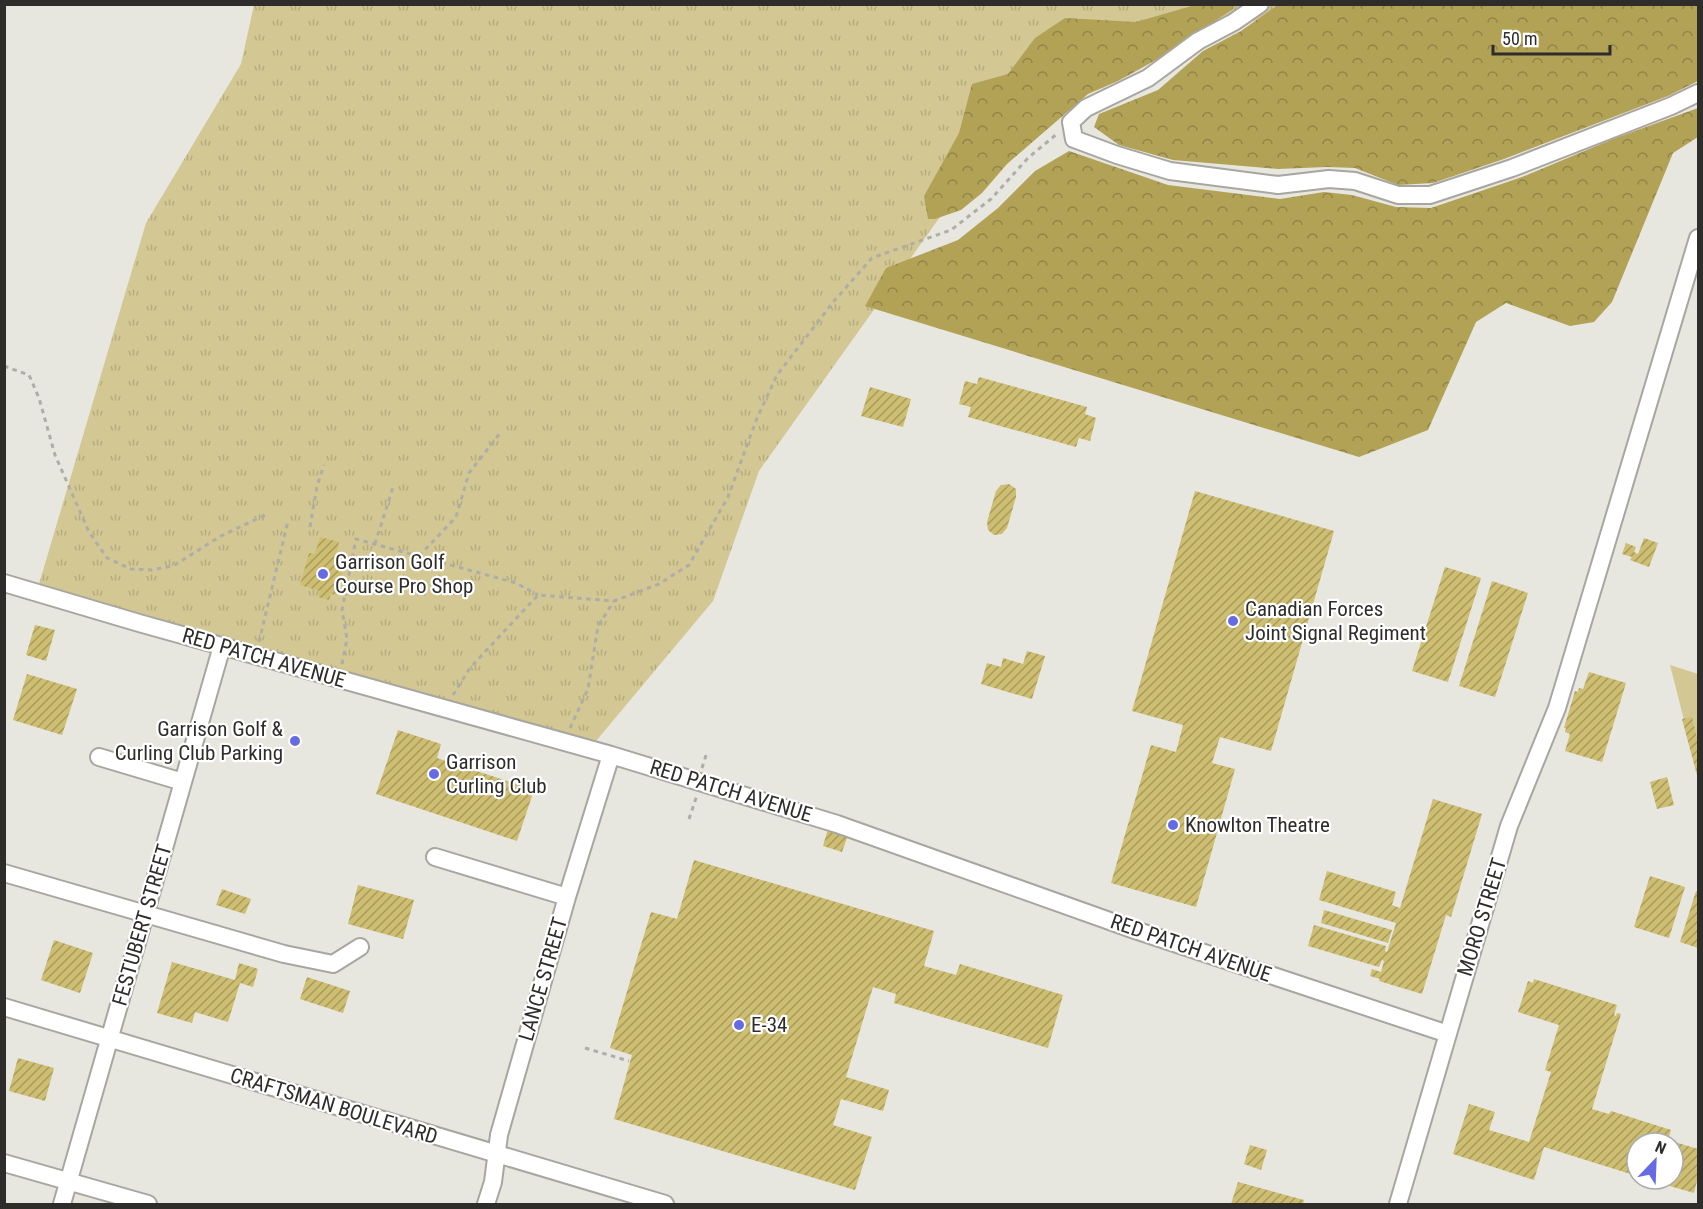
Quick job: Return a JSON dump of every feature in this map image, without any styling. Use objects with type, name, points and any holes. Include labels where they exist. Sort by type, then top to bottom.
[{"type":"street","points":[[1260,4],[1234,22],[1198,41],[1148,78],[1086,108],[1071,122],[1074,139],[1170,171],[1278,184],[1329,179],[1355,181],[1398,195],[1430,195],[1512,168],[1671,106],[1698,93]]},
{"type":"street","name":"MORO STREET","points":[[1398,1204],[1509,826],[1557,708],[1698,238]]},
{"type":"street","name":"RED PATCH AVENUE","points":[[4,583],[611,755],[837,824],[1132,929],[1448,1034]]},
{"type":"street","name":"FESTUBERT STREET","points":[[62,1204],[222,646]]},
{"type":"street","name":"LANCE STREET","points":[[486,1204],[494,1182],[499,1135],[567,897],[611,755]]},
{"type":"street","points":[[99,757],[183,782]]},
{"type":"street","points":[[435,857],[567,897]]},
{"type":"street","points":[[4,873],[284,954],[333,964],[360,947]]},
{"type":"street","name":"CRAFTSMAN BOULEVARD","points":[[4,1007],[665,1204]]},
{"type":"street","points":[[4,1163],[148,1204]]},
{"type":"path","points":[[339,678],[347,639],[342,610],[356,539],[516,583],[538,595],[614,601],[659,584],[689,565],[728,497],[757,418],[777,375],[834,301],[872,258],[951,230],[991,200],[1028,158],[1071,122]]},
{"type":"path","points":[[4,366],[29,375],[39,398],[55,455],[89,532],[106,558],[131,568],[151,570],[173,566],[221,536],[265,515]]},
{"type":"path","points":[[419,556],[456,517],[469,473],[501,432]]},
{"type":"path","points":[[310,527],[317,486],[324,465]]},
{"type":"path","points":[[375,544],[393,487]]},
{"type":"path","points":[[256,655],[288,521]]},
{"type":"path","points":[[445,708],[470,668],[538,595]]},
{"type":"path","points":[[564,742],[588,688],[598,626],[614,601]]},
{"type":"path","points":[[585,1048],[629,1061]]},
{"type":"green space","points":[[1279,4],[1698,5],[1698,81],[1668,96],[1504,159],[1433,183],[1398,185],[1355,168],[1278,169],[1173,160],[1119,145],[1094,127],[1099,114],[1158,90],[1203,51],[1241,31]]},
{"type":"green space","points":[[254,5],[1324,5],[1313,12],[1119,41],[967,179],[759,471],[713,601],[586,753],[39,584],[146,223],[241,64]]},
{"type":"green space","points":[[1195,5],[1234,5],[1233,9],[1156,60],[1088,94],[1007,164],[982,193],[961,210],[935,219],[928,219],[924,196],[959,133],[972,84],[1008,74],[1035,38],[1065,18],[1136,22]]},
{"type":"green space","points":[[1698,108],[1698,137],[1673,153],[1612,302],[1594,322],[1570,326],[1506,303],[1476,322],[1428,430],[1359,457],[865,306],[886,268],[958,240],[998,208],[1035,171],[1069,151],[1168,185],[1280,199],[1324,192],[1352,195],[1396,207],[1431,208],[1522,177],[1613,139]]},
{"type":"green space","points":[[1670,665],[1698,674],[1698,775]]},
{"type":"building","points":[[979,377],[1087,407],[1085,414],[1096,418],[1090,441],[1079,438],[1076,447],[968,417],[971,407],[959,404],[965,381],[977,384]]},
{"type":"building","points":[[870,387],[911,399],[903,427],[861,416]]},
{"type":"building","points":[[1009,484],[1016,489],[1016,497],[1007,528],[1002,534],[994,535],[988,530],[987,522],[996,491],[1001,485]]},
{"type":"building","name":"Canadian Forces Joint Signal Regiment","points":[[1195,491],[1334,531],[1271,751],[1220,737],[1212,763],[1235,769],[1196,907],[1111,883],[1151,745],[1176,752],[1183,725],[1132,711]]},
{"type":"building","name":"Garrison Golf Course Pro Shop","points":[[320,537],[339,542],[335,559],[345,563],[337,595],[331,594],[329,600],[318,597],[320,591],[300,585],[309,553],[315,554]]},
{"type":"building","points":[[1644,538],[1658,543],[1649,567],[1630,560],[1632,557],[1622,554],[1626,543],[1636,547],[1634,552],[1638,554]]},
{"type":"building","points":[[1445,567],[1481,578],[1448,682],[1412,671]]},
{"type":"building","points":[[1492,581],[1528,593],[1495,697],[1459,686]]},
{"type":"building","points":[[35,625],[55,630],[46,661],[26,655]]},
{"type":"building","points":[[1027,651],[1045,656],[1032,699],[981,684],[987,663],[1001,667],[1003,658],[1023,664]]},
{"type":"building","points":[[1589,672],[1626,683],[1602,762],[1565,751],[1570,734],[1565,732],[1566,728],[1564,728],[1575,691],[1578,692],[1579,688],[1583,689]]},
{"type":"building","points":[[27,674],[77,689],[62,735],[13,720]]},
{"type":"building","points":[[1692,717],[1698,742],[1698,779],[1682,719]]},
{"type":"building","name":"Garrison Curling Club","points":[[398,730],[441,744],[437,758],[534,790],[517,841],[376,794]]},
{"type":"building","points":[[1667,777],[1674,805],[1657,809],[1650,782]]},
{"type":"building","points":[[1433,799],[1482,814],[1451,917],[1446,915],[1422,994],[1370,976],[1372,969],[1381,972],[1384,961],[1382,960],[1379,967],[1308,946],[1314,925],[1386,946],[1385,951],[1387,952],[1396,923],[1319,900],[1327,871],[1396,892],[1392,905],[1400,908]]},
{"type":"building","points":[[828,829],[848,835],[842,852],[823,846]]},
{"type":"building","name":"E-34","points":[[694,860],[934,931],[924,966],[956,975],[960,964],[1063,995],[1048,1048],[894,1003],[896,994],[873,987],[846,1077],[889,1090],[883,1111],[841,1099],[833,1125],[872,1137],[855,1190],[614,1119],[632,1055],[610,1048],[651,912],[677,919]]},
{"type":"building","points":[[1650,876],[1685,887],[1669,938],[1634,927]]},
{"type":"building","points":[[358,885],[414,900],[403,939],[348,924]]},
{"type":"building","points":[[222,889],[251,899],[245,914],[216,905]]},
{"type":"building","points":[[1696,891],[1698,892],[1698,948],[1680,942]]},
{"type":"building","points":[[1324,910],[1392,930],[1388,943],[1321,923]]},
{"type":"building","points":[[54,940],[93,953],[80,993],[41,980]]},
{"type":"building","points":[[172,962],[235,980],[239,963],[258,969],[253,987],[240,983],[228,1022],[195,1012],[192,1023],[157,1013]]},
{"type":"building","points":[[307,977],[350,991],[343,1013],[300,999]]},
{"type":"building","points":[[1534,979],[1617,1005],[1614,1015],[1621,1014],[1592,1109],[1609,1114],[1611,1111],[1671,1130],[1625,1131],[1625,1172],[1544,1147],[1534,1180],[1453,1154],[1469,1104],[1495,1112],[1489,1130],[1529,1142],[1551,1072],[1545,1070],[1559,1025],[1518,1012],[1528,981],[1533,983]]},
{"type":"building","points":[[18,1058],[54,1068],[45,1101],[9,1091]]},
{"type":"building","points":[[1250,1145],[1267,1150],[1261,1170],[1244,1164]]},
{"type":"building","points":[[1685,1145],[1698,1149],[1698,1177],[1694,1193],[1685,1190]]},
{"type":"building","points":[[1238,1182],[1304,1200],[1303,1204],[1231,1204]]},
{"type":"place","name":"Garrison Golf Course Pro Shop","points":[[323,574]]},
{"type":"place","name":"Canadian Forces Joint Signal Regiment","points":[[1233,621]]},
{"type":"place","name":"Garrison Golf & Curling Club Parking","points":[[295,741]]},
{"type":"place","name":"Garrison Curling Club","points":[[434,774]]},
{"type":"place","name":"Knowlton Theatre","points":[[1173,825]]},
{"type":"place","name":"E-34","points":[[739,1025]]}]
